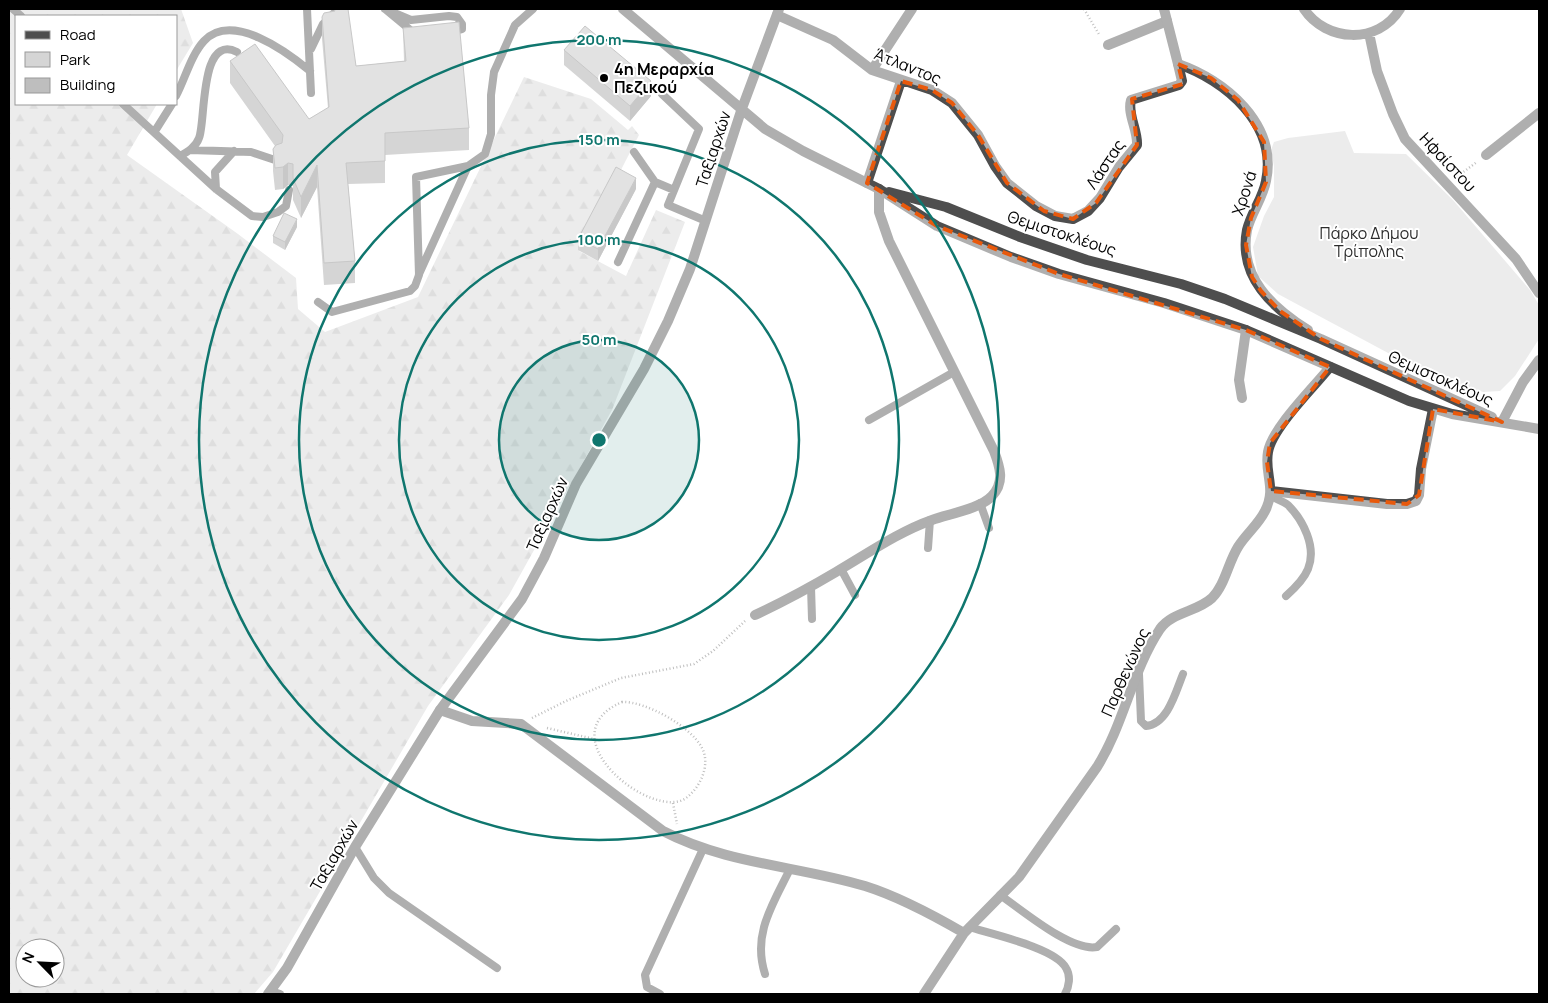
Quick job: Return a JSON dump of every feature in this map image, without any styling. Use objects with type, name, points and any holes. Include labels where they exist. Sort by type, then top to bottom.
[{"type":"street","name":"Θεμιστοκλέους","points":[[622,9],[741,111],[784,141],[879,189],[937,226],[1011,258],[1059,274],[1164,303],[1246,330],[1382,391],[1433,409],[1502,422]]},
{"type":"street","points":[[872,70],[912,9]]},
{"type":"street","points":[[1164,9],[1178,64]]},
{"type":"street","points":[[1304,9],[1309,17],[1322,27],[1337,34],[1353,36],[1369,33],[1384,26],[1400,9]]},
{"type":"street","name":"Ταξιαρχών","points":[[273,993],[355,847],[440,710],[505,625],[532,583],[576,484],[595,448],[627,400],[668,321],[690,269],[741,111],[778,12]]},
{"type":"street","name":"Άτλαντος","points":[[778,12],[833,40],[872,70],[932,90],[960,111],[978,135],[1000,174],[1018,193],[1050,214],[1065,219],[1076,218]]},
{"type":"street","points":[[1108,45],[1167,21]]},
{"type":"street","name":"Ηφαίστου","points":[[1369,33],[1377,71],[1393,114],[1405,139],[1516,258],[1539,293]]},
{"type":"street","name":"Λάστας","points":[[1076,218],[1088,211],[1100,198],[1119,167],[1137,145],[1130,101],[1134,98],[1161,92],[1180,85],[1182,81],[1178,64]]},
{"type":"street","name":"Χρονά","points":[[1178,64],[1224,86],[1238,100],[1258,128],[1264,142],[1268,170],[1266,182],[1247,230],[1248,262],[1252,276],[1269,301],[1293,321],[1321,339]]},
{"type":"street","points":[[867,183],[901,81]]},
{"type":"street","points":[[1486,155],[1539,112]]},
{"type":"street","name":"Θεμιστοκλέους","points":[[879,189],[946,207],[1020,238],[1087,260],[1181,284],[1225,298],[1321,339],[1502,422]]},
{"type":"street","points":[[755,615],[811,587],[862,555],[930,520],[990,498],[998,488],[1000,467],[994,451],[889,241],[879,212],[879,189]]},
{"type":"street","points":[[1242,398],[1239,380],[1246,330]]},
{"type":"street","points":[[1539,360],[1523,382],[1502,422],[1539,429]]},
{"type":"street","points":[[1330,367],[1270,443],[1267,462],[1271,493],[1387,504],[1407,504],[1416,501],[1419,495],[1421,469],[1433,409]]},
{"type":"street","name":"Παρθενώνος","points":[[924,994],[967,930],[1019,877],[1104,757],[1139,672],[1165,623],[1213,597],[1238,548],[1264,513],[1271,493]]},
{"type":"street","points":[[440,710],[472,721],[521,724],[663,831],[680,840],[703,849],[864,886],[967,930]]},
{"type":"lane","points":[[307,9],[311,93]]},
{"type":"lane","points":[[309,53],[322,24],[338,9]]},
{"type":"lane","points":[[385,9],[411,20],[449,16],[459,20],[462,29],[445,33]]},
{"type":"lane","points":[[385,9],[409,30],[422,35]]},
{"type":"lane","points":[[318,302],[332,312],[410,291],[416,286],[418,275],[414,184],[416,177],[468,166],[480,159],[488,148],[491,134],[491,95],[494,72],[515,25],[533,9]]},
{"type":"lane","points":[[178,92],[204,41],[216,32],[236,31],[253,35],[291,56],[310,71]]},
{"type":"lane","points":[[180,156],[190,150],[199,139],[204,92],[214,61],[224,50],[230,49],[238,52]]},
{"type":"lane","points":[[662,94],[699,129],[668,205],[706,221]]},
{"type":"lane","points":[[124,105],[155,131],[216,189],[252,216],[263,218],[278,212],[286,206],[289,190]]},
{"type":"lane","points":[[155,131],[171,105]]},
{"type":"lane","points":[[190,150],[251,152],[278,161]]},
{"type":"lane","points":[[216,189],[215,172],[234,151]]},
{"type":"lane","points":[[634,152],[655,182],[674,190]]},
{"type":"lane","points":[[418,275],[468,166]]},
{"type":"lane","points":[[618,262],[655,182]]},
{"type":"lane","points":[[869,420],[954,372]]},
{"type":"lane","points":[[1271,493],[1294,512],[1305,529],[1312,555],[1304,576],[1286,596]]},
{"type":"lane","points":[[980,503],[989,528]]},
{"type":"lane","points":[[928,548],[930,520]]},
{"type":"lane","points":[[841,569],[855,595]]},
{"type":"lane","points":[[811,587],[812,619]]},
{"type":"lane","points":[[1139,672],[1141,721],[1146,726],[1163,717],[1183,674]]},
{"type":"lane","points":[[355,847],[374,878],[389,893],[497,968]]},
{"type":"lane","points":[[660,994],[648,987],[645,975],[703,849]]},
{"type":"lane","points":[[765,974],[760,954],[761,932],[790,869]]},
{"type":"lane","points":[[1000,895],[1045,926],[1086,948],[1097,947],[1116,929]]},
{"type":"lane","points":[[967,930],[1022,944],[1061,961],[1068,974],[1068,985],[1065,994]]},
{"type":"path","points":[[1084,9],[1102,39],[1108,45]]},
{"type":"path","points":[[1448,183],[1486,155]]},
{"type":"path","points":[[521,724],[566,701],[621,678],[694,664],[714,651],[741,624],[755,615]]},
{"type":"path","points":[[622,702],[635,702],[671,719],[694,736],[706,758],[701,780],[685,799],[673,804],[643,794],[624,782],[607,767],[600,756],[594,739],[598,721],[603,713],[622,702]]},
{"type":"path","points":[[521,724],[594,739]]},
{"type":"path","points":[[673,804],[680,840]]},
{"type":"highlighted area","points":[[1178,64],[1211,78],[1238,100],[1264,142],[1266,182],[1251,218],[1246,245],[1252,277],[1261,291],[1280,311],[1321,339],[1502,422],[1433,409],[1419,495],[1407,504],[1271,491],[1267,462],[1270,443],[1330,367],[1246,330],[1059,274],[937,226],[867,183],[901,81],[932,90],[952,103],[978,135],[1007,183],[1044,211],[1073,219],[1096,203],[1137,145],[1132,99],[1183,84]]},
{"type":"green space","points":[[9,9],[181,9],[193,43],[178,68],[178,15],[15,15],[15,105],[156,105],[127,155],[296,278],[298,309],[325,332],[418,297],[524,77],[591,99],[628,130],[632,126],[639,135],[579,251],[626,276],[656,210],[685,222],[612,410],[509,595],[428,706],[273,972],[254,994],[9,994]]},
{"type":"green space","name":"Πάρκο Δήμου Τρίπολης","points":[[1345,131],[1354,153],[1406,154],[1453,200],[1530,290],[1539,305],[1539,339],[1515,376],[1500,391],[1483,392],[1457,384],[1390,354],[1278,294],[1258,276],[1253,247],[1264,216],[1274,197],[1274,166],[1271,150],[1274,142],[1288,138]]},
{"type":"building","points":[[334,9],[348,9],[356,66],[406,61],[403,28],[459,22],[469,128],[385,133],[385,161],[346,163],[355,261],[324,263],[317,165],[301,197],[293,178],[293,164],[288,163],[283,167],[275,168],[273,149],[276,145],[282,143],[283,135],[230,61],[255,44],[309,119],[329,107],[322,17],[324,13],[335,11]]},
{"type":"building","points":[[585,26],[651,81],[630,106],[564,50]]},
{"type":"building","points":[[616,167],[636,178],[598,249],[578,239]]},
{"type":"building","points":[[284,213],[297,219],[285,242],[273,236]]},
{"type":"place","name":"4η Μεραρχία Πεζικού","points":[[604,78]]}]
